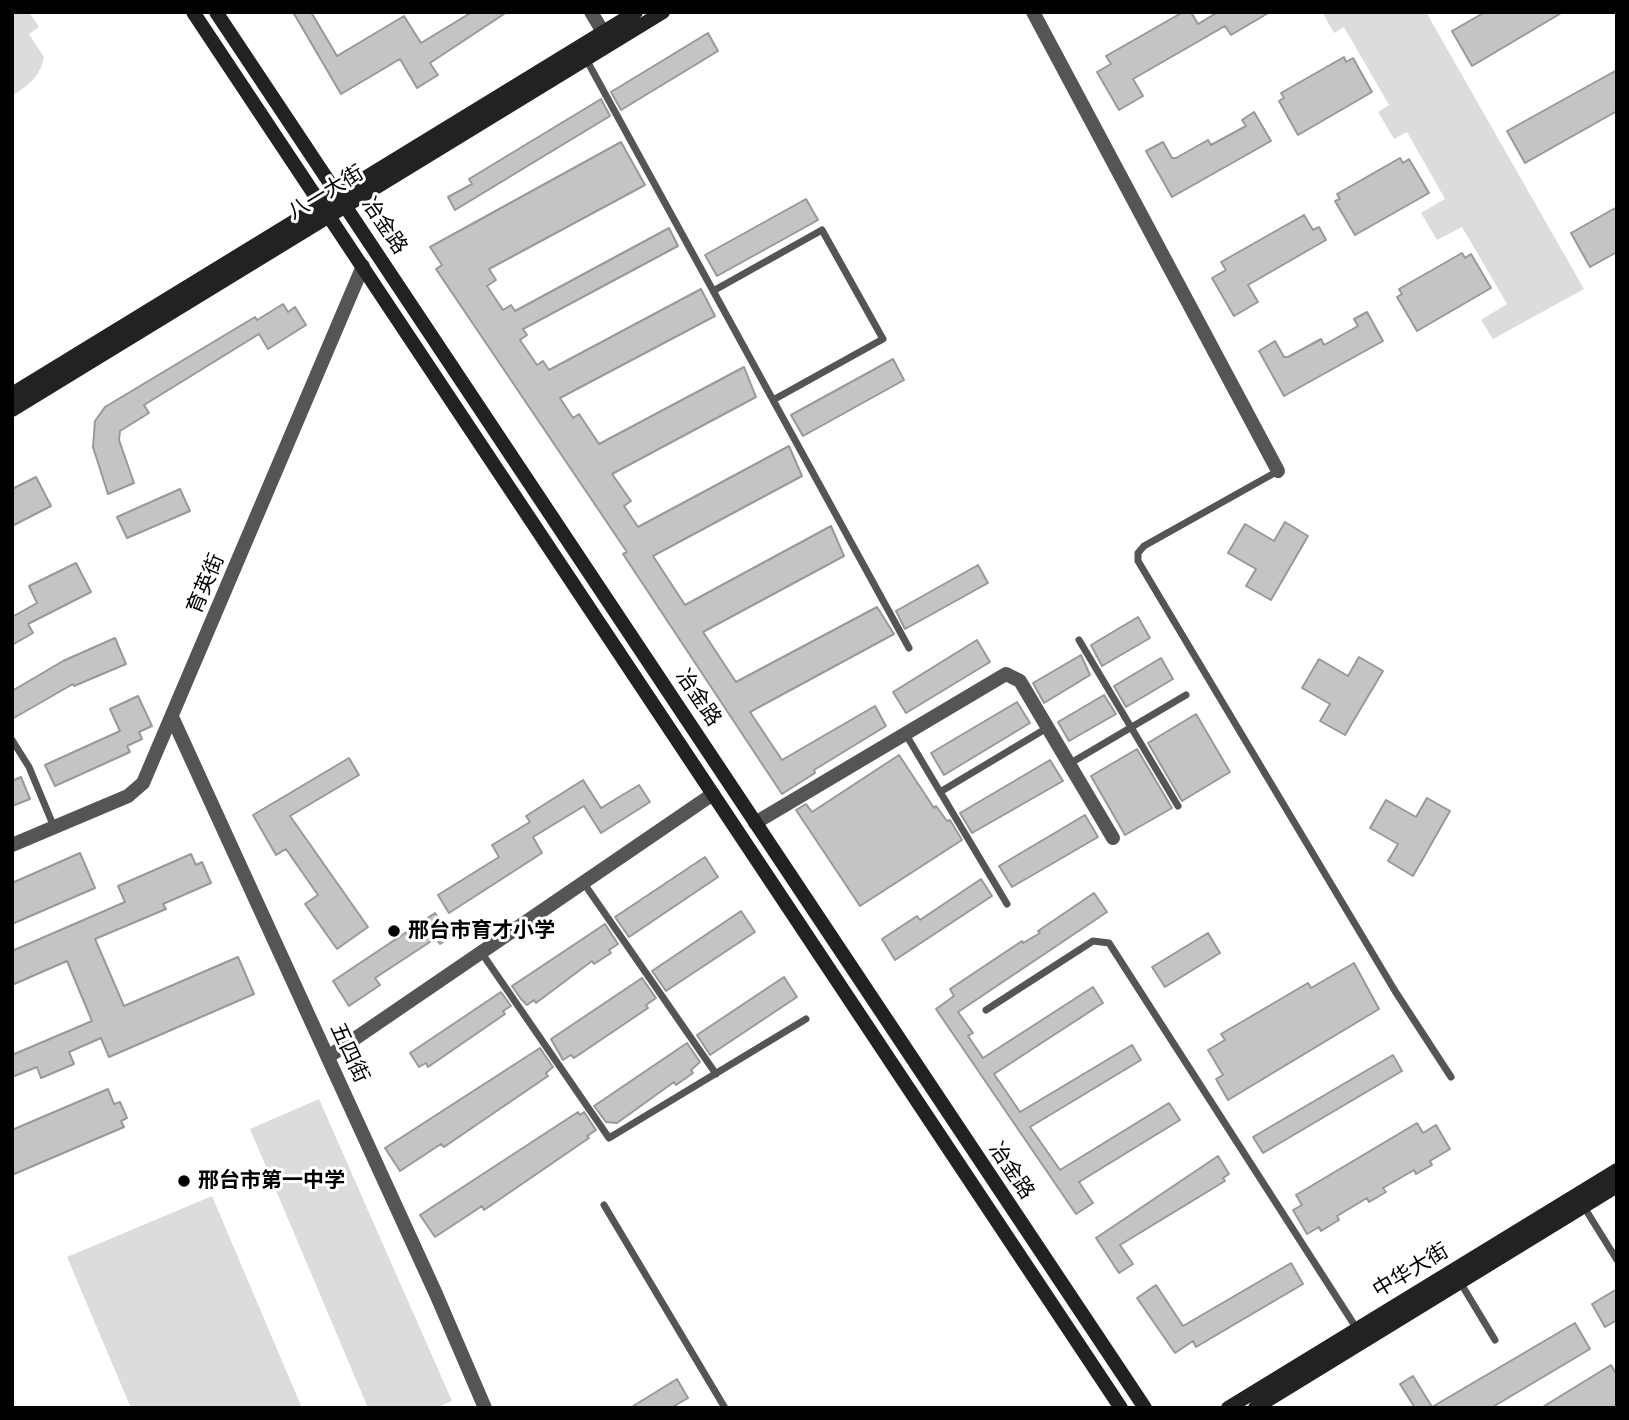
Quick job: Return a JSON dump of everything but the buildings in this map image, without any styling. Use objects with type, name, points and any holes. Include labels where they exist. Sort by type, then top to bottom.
[{"type":"street","name":"冶金路","points":[[193,12],[1121,1408]]},
{"type":"street","name":"冶金路","points":[[216,12],[1145,1408]]},
{"type":"street","points":[[591,12],[603,32]]},
{"type":"street","name":"八一大街","points":[[12,410],[636,12]]},
{"type":"street","name":"八一大街","points":[[342,200],[663,12]]},
{"type":"street","points":[[1034,12],[1278,471]]},
{"type":"street","name":"八一大街","points":[[12,394],[326,210]]},
{"type":"street","name":"育英街","points":[[12,845],[137,790],[144,783],[363,266]]},
{"type":"street","points":[[755,823],[1006,674],[1020,681],[1113,838]]},
{"type":"street","name":"五四街","points":[[172,718],[485,1408]]},
{"type":"street","points":[[328,1057],[713,794]]},
{"type":"street","name":"中华大街","points":[[1228,1408],[1617,1170]]},
{"type":"street","name":"中华大街","points":[[1255,1408],[1617,1186]]},
{"type":"lane","points":[[586,59],[909,648]]},
{"type":"lane","points":[[713,291],[822,230],[883,339],[774,400]]},
{"type":"lane","points":[[1278,471],[1144,546],[1138,553],[1138,561],[1395,991],[1451,1077]]},
{"type":"lane","points":[[1079,640],[1178,806]]},
{"type":"lane","points":[[1069,764],[1186,695]]},
{"type":"lane","points":[[940,792],[1047,728]]},
{"type":"lane","points":[[905,733],[1007,904]]},
{"type":"lane","points":[[12,740],[29,767],[54,827]]},
{"type":"lane","points":[[583,882],[716,1074]]},
{"type":"lane","points":[[986,1010],[1093,941],[1109,943],[1357,1329]]},
{"type":"lane","points":[[481,952],[609,1138],[806,1019]]},
{"type":"lane","points":[[604,1206],[726,1408]]},
{"type":"lane","points":[[1584,1207],[1617,1260]]},
{"type":"lane","points":[[1460,1282],[1495,1340]]},
{"type":"shaded area","points":[[12,12],[29,12],[39,27],[29,34],[44,57],[33,80],[12,96]]},
{"type":"shaded area","points":[[1322,12],[1426,12],[1584,289],[1493,339],[1481,320],[1507,304],[1462,227],[1437,240],[1421,213],[1445,199],[1407,132],[1394,139],[1378,112],[1389,105],[1344,27],[1334,33]]},
{"type":"shaded area","points":[[319,1099],[452,1401],[436,1408],[368,1408],[250,1129]]},
{"type":"shaded area","points":[[212,1196],[302,1408],[131,1408],[67,1257]]},
{"type":"place","name":"邢台市育才小学","points":[[394,931]]},
{"type":"place","name":"邢台市第一中学","points":[[184,1181]]}]
